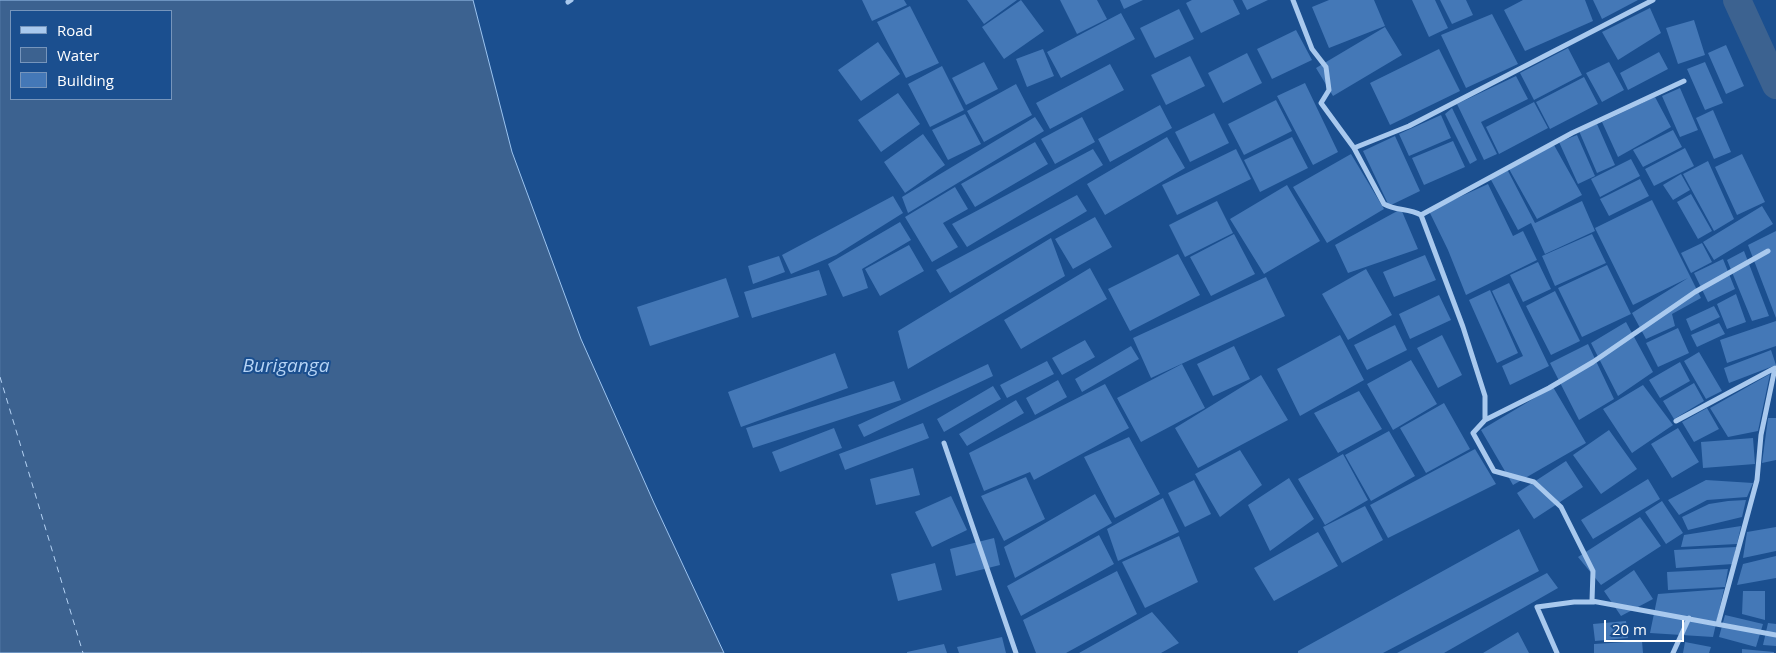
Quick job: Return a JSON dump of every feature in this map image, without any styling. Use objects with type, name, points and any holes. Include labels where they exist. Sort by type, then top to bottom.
[{"type":"street","points":[[1294,0],[1312,49],[1326,67],[1328,90],[1321,103],[1354,148],[1384,204],[1392,208],[1412,210],[1421,215],[1463,327],[1485,396],[1485,420]]},
{"type":"street","points":[[1354,148],[1409,126],[1653,0]]},
{"type":"street","points":[[1421,215],[1572,133],[1684,80]]},
{"type":"street","points":[[1592,601],[1593,572],[1561,507],[1534,482],[1494,471],[1473,433],[1485,420],[1550,388],[1593,362],[1696,292],[1768,251]]},
{"type":"street","points":[[1676,421],[1775,368],[1761,435],[1757,480],[1718,624]]},
{"type":"street","points":[[944,443],[1016,653]]},
{"type":"street","points":[[1592,601],[1776,635]]},
{"type":"street","points":[[1557,653],[1538,607],[1592,601],[1690,618],[1673,653]]},
{"type":"water","name":"Buriganga","points":[[0,0],[473,0],[512,152],[581,339],[654,503],[724,653],[0,653]]},
{"type":"building","points":[[862,0],[904,0],[907,5],[872,21]]},
{"type":"building","points":[[967,0],[1017,0],[984,24]]},
{"type":"building","points":[[1021,0],[1044,31],[1004,59],[982,27]]},
{"type":"building","points":[[1060,0],[1097,0],[1107,19],[1077,34]]},
{"type":"building","points":[[1120,0],[1143,0],[1124,9]]},
{"type":"building","points":[[1192,0],[1233,0],[1240,14],[1201,33],[1186,3]]},
{"type":"building","points":[[1242,0],[1268,0],[1247,10]]},
{"type":"building","points":[[1329,0],[1374,0],[1385,26],[1329,48],[1312,7]]},
{"type":"building","points":[[1412,0],[1435,0],[1448,28],[1429,37]]},
{"type":"building","points":[[1440,0],[1466,0],[1473,15],[1452,24]]},
{"type":"building","points":[[1523,0],[1585,0],[1593,21],[1525,51],[1504,10]]},
{"type":"building","points":[[1593,0],[1638,0],[1602,19]]},
{"type":"building","points":[[910,6],[939,63],[906,78],[877,22]]},
{"type":"building","points":[[1650,8],[1661,33],[1618,60],[1602,32]]},
{"type":"building","points":[[1179,9],[1194,39],[1155,58],[1140,28]]},
{"type":"building","points":[[1121,13],[1135,39],[1061,78],[1047,52]]},
{"type":"building","points":[[1492,14],[1518,64],[1466,88],[1441,35]]},
{"type":"building","points":[[1694,20],[1705,55],[1678,64],[1666,28]]},
{"type":"building","points":[[1385,27],[1402,55],[1333,96],[1316,68]]},
{"type":"building","points":[[1296,30],[1312,60],[1272,79],[1257,49]]},
{"type":"building","points":[[878,42],[900,74],[861,101],[838,70]]},
{"type":"building","points":[[1726,45],[1744,86],[1726,94],[1708,53]]},
{"type":"building","points":[[1568,48],[1582,75],[1534,100],[1520,73]]},
{"type":"building","points":[[1043,49],[1054,76],[1027,87],[1016,59]]},
{"type":"building","points":[[1439,49],[1460,91],[1390,125],[1370,83]]},
{"type":"building","points":[[1659,52],[1668,69],[1628,90],[1620,73]]},
{"type":"building","points":[[1247,53],[1262,83],[1223,103],[1208,73]]},
{"type":"building","points":[[1190,56],[1205,86],[1166,105],[1151,75]]},
{"type":"building","points":[[984,62],[998,89],[966,105],[952,78]]},
{"type":"building","points":[[1609,62],[1624,90],[1602,102],[1586,73]]},
{"type":"building","points":[[1705,62],[1723,103],[1705,110],[1687,69]]},
{"type":"building","points":[[1110,64],[1124,90],[1050,129],[1036,103]]},
{"type":"building","points":[[942,66],[964,110],[930,127],[908,84]]},
{"type":"building","points":[[1516,76],[1528,99],[1481,122],[1497,154],[1484,160],[1457,104]]},
{"type":"building","points":[[1584,77],[1598,104],[1550,129],[1536,102]]},
{"type":"building","points":[[1305,83],[1338,152],[1313,165],[1277,96]]},
{"type":"building","points":[[1016,84],[1032,115],[984,142],[967,111]]},
{"type":"building","points":[[1680,88],[1698,130],[1680,137],[1662,96]]},
{"type":"building","points":[[898,93],[920,124],[881,152],[858,120]]},
{"type":"building","points":[[1655,97],[1671,127],[1618,157],[1602,122]]},
{"type":"building","points":[[1276,100],[1292,131],[1244,155],[1228,124]]},
{"type":"building","points":[[1534,102],[1548,128],[1499,154],[1486,127]]},
{"type":"building","points":[[1160,105],[1172,128],[1110,162],[1098,139]]},
{"type":"building","points":[[1452,108],[1477,160],[1470,164],[1445,114]]},
{"type":"building","points":[[1713,110],[1731,152],[1714,159],[1696,118]]},
{"type":"building","points":[[1214,113],[1229,143],[1190,162],[1175,132]]},
{"type":"building","points":[[965,114],[981,144],[948,160],[932,130]]},
{"type":"building","points":[[1441,115],[1451,138],[1409,156],[1399,134]]},
{"type":"building","points":[[1035,117],[1044,131],[908,213],[902,197]]},
{"type":"building","points":[[1082,117],[1095,142],[1055,164],[1041,139]]},
{"type":"building","points":[[1597,124],[1615,165],[1597,173],[1579,131]]},
{"type":"building","points":[[1673,130],[1682,147],[1643,167],[1633,150]]},
{"type":"building","points":[[923,134],[945,165],[905,193],[884,162]]},
{"type":"building","points":[[1577,135],[1595,176],[1578,184],[1559,142]]},
{"type":"building","points":[[1395,136],[1420,191],[1389,206],[1363,151]]},
{"type":"building","points":[[1167,137],[1185,168],[1105,215],[1087,184]]},
{"type":"building","points":[[1292,137],[1308,168],[1260,192],[1244,160]]},
{"type":"building","points":[[1453,141],[1465,167],[1424,185],[1412,158]]},
{"type":"building","points":[[1035,142],[1048,164],[975,207],[961,184]]},
{"type":"building","points":[[1554,145],[1582,195],[1537,219],[1509,169]]},
{"type":"building","points":[[1685,148],[1694,166],[1654,186],[1645,169]]},
{"type":"building","points":[[1093,149],[1103,165],[967,247],[952,224]]},
{"type":"building","points":[[1236,149],[1251,179],[1177,215],[1162,185]]},
{"type":"building","points":[[1351,154],[1384,209],[1327,243],[1293,187]]},
{"type":"building","points":[[1742,154],[1765,202],[1737,215],[1715,167]]},
{"type":"building","points":[[1631,159],[1640,176],[1600,197],[1591,179]]},
{"type":"building","points":[[1708,161],[1734,219],[1714,231],[1683,174]]},
{"type":"building","points":[[1507,169],[1535,223],[1582,201],[1595,231],[1545,254],[1531,223],[1518,230],[1490,178]]},
{"type":"building","points":[[1681,174],[1690,190],[1673,200],[1663,185]]},
{"type":"building","points":[[1640,179],[1649,196],[1609,216],[1600,199]]},
{"type":"building","points":[[1488,184],[1513,236],[1523,231],[1537,260],[1466,295],[1448,250],[1429,211]]},
{"type":"building","points":[[1287,185],[1320,241],[1264,274],[1230,219]]},
{"type":"building","points":[[955,187],[968,209],[943,223],[958,247],[932,262],[905,217]]},
{"type":"building","points":[[1691,194],[1712,231],[1698,239],[1677,202]]},
{"type":"building","points":[[1077,195],[1087,211],[950,293],[936,270]]},
{"type":"building","points":[[893,196],[903,213],[836,255],[791,274],[782,255]]},
{"type":"building","points":[[1652,200],[1701,298],[1672,314],[1675,326],[1646,339],[1632,313],[1688,278],[1633,305],[1595,228]]},
{"type":"building","points":[[1217,201],[1233,233],[1185,257],[1169,225]]},
{"type":"building","points":[[1762,206],[1773,224],[1714,260],[1703,242]]},
{"type":"building","points":[[1401,209],[1418,249],[1348,273],[1335,245]]},
{"type":"building","points":[[1095,217],[1112,247],[1073,269],[1055,239]]},
{"type":"building","points":[[900,222],[911,240],[862,269],[868,288],[843,297],[828,264]]},
{"type":"building","points":[[1776,231],[1776,318],[1748,245]]},
{"type":"building","points":[[1234,234],[1255,274],[1211,296],[1190,257]]},
{"type":"building","points":[[1592,234],[1606,263],[1555,286],[1542,256]]},
{"type":"building","points":[[1051,238],[1065,276],[908,369],[898,331]]},
{"type":"building","points":[[1702,243],[1712,262],[1691,273],[1681,253]]},
{"type":"building","points":[[909,245],[924,271],[880,296],[865,269]]},
{"type":"building","points":[[1744,251],[1769,316],[1752,321],[1727,260]]},
{"type":"building","points":[[1178,254],[1200,295],[1130,331],[1108,289]]},
{"type":"building","points":[[1425,255],[1436,280],[1394,297],[1383,272]]},
{"type":"building","points":[[779,256],[785,272],[753,284],[748,266]]},
{"type":"building","points":[[1723,259],[1735,289],[1708,302],[1694,273]]},
{"type":"building","points":[[1538,262],[1551,289],[1523,302],[1510,275]]},
{"type":"building","points":[[1607,265],[1631,314],[1582,337],[1558,288]]},
{"type":"building","points":[[1090,268],[1107,299],[1021,349],[1004,320]]},
{"type":"building","points":[[1366,269],[1392,315],[1348,340],[1322,294]]},
{"type":"building","points":[[819,270],[827,295],[752,318],[744,292]]},
{"type":"building","points":[[1266,277],[1285,316],[1151,378],[1133,338]]},
{"type":"building","points":[[726,278],[739,317],[650,346],[637,307]]},
{"type":"building","points":[[1509,283],[1549,366],[1510,385],[1502,366],[1523,356],[1492,291]]},
{"type":"building","points":[[1490,290],[1518,353],[1497,363],[1469,300]]},
{"type":"building","points":[[1555,291],[1580,341],[1551,355],[1526,306]]},
{"type":"building","points":[[1736,294],[1746,322],[1727,329],[1717,304]]},
{"type":"building","points":[[1439,295],[1451,320],[1410,339],[1399,314]]},
{"type":"building","points":[[1714,306],[1720,317],[1691,331],[1686,319]]},
{"type":"building","points":[[1776,321],[1776,346],[1727,363],[1720,340]]},
{"type":"building","points":[[1626,322],[1653,372],[1618,396],[1591,343]]},
{"type":"building","points":[[1719,323],[1725,334],[1697,347],[1691,335]]},
{"type":"building","points":[[1395,325],[1407,350],[1367,370],[1354,345]]},
{"type":"building","points":[[1678,328],[1689,353],[1658,367],[1646,343]]},
{"type":"building","points":[[1340,335],[1364,380],[1300,416],[1277,369]]},
{"type":"building","points":[[1442,335],[1462,375],[1438,388],[1417,348]]},
{"type":"building","points":[[1085,340],[1095,357],[1062,375],[1052,358]]},
{"type":"building","points":[[1588,344],[1614,399],[1579,420],[1550,363]]},
{"type":"building","points":[[1131,346],[1139,359],[1082,392],[1075,379]]},
{"type":"building","points":[[1234,346],[1250,379],[1213,396],[1197,364]]},
{"type":"building","points":[[1771,350],[1776,365],[1729,383],[1724,368]]},
{"type":"building","points":[[1699,352],[1722,391],[1706,399],[1684,361]]},
{"type":"building","points":[[835,353],[848,388],[741,427],[728,392]]},
{"type":"building","points":[[1411,360],[1437,404],[1393,430],[1367,384]]},
{"type":"building","points":[[1047,361],[1054,374],[1007,398],[1000,385]]},
{"type":"building","points":[[1680,362],[1690,381],[1660,398],[1649,380]]},
{"type":"building","points":[[988,364],[993,376],[864,437],[858,425]]},
{"type":"building","points":[[1182,364],[1205,408],[1141,442],[1117,398]]},
{"type":"building","points":[[1770,374],[1758,431],[1728,437],[1710,408]]},
{"type":"building","points":[[1261,375],[1288,420],[1198,468],[1175,428]]},
{"type":"building","points":[[1058,380],[1067,397],[1035,415],[1026,398]]},
{"type":"building","points":[[894,381],[901,400],[753,448],[746,428]]},
{"type":"building","points":[[1694,383],[1704,401],[1674,419],[1663,401]]},
{"type":"building","points":[[1105,384],[1129,428],[1034,480],[1030,472],[984,491],[969,453]]},
{"type":"building","points":[[1643,385],[1673,425],[1632,453],[1603,409]]},
{"type":"building","points":[[993,386],[1001,399],[944,432],[937,419]]},
{"type":"building","points":[[1553,387],[1586,443],[1513,485],[1481,430]]},
{"type":"building","points":[[1359,391],[1382,429],[1338,453],[1314,413]]},
{"type":"building","points":[[1016,400],[1024,413],[967,446],[959,434]]},
{"type":"building","points":[[1444,403],[1470,449],[1426,473],[1400,428]]},
{"type":"building","points":[[1707,408],[1719,429],[1694,442],[1682,422]]},
{"type":"building","points":[[1768,418],[1776,418],[1776,460],[1762,463]]},
{"type":"building","points":[[923,423],[929,438],[845,470],[839,454]]},
{"type":"building","points":[[834,428],[842,448],[780,472],[772,452]]},
{"type":"building","points":[[1678,428],[1699,462],[1672,478],[1651,444]]},
{"type":"building","points":[[1609,430],[1637,469],[1601,494],[1573,455]]},
{"type":"building","points":[[1389,431],[1415,476],[1371,501],[1345,455]]},
{"type":"building","points":[[1129,437],[1160,494],[1115,518],[1084,457]]},
{"type":"building","points":[[1753,438],[1755,464],[1703,468],[1701,442]]},
{"type":"building","points":[[1475,449],[1496,484],[1388,538],[1370,505]]},
{"type":"building","points":[[1240,450],[1262,485],[1220,517],[1195,474]]},
{"type":"building","points":[[1343,454],[1368,500],[1325,525],[1298,479]]},
{"type":"building","points":[[1566,461],[1583,487],[1534,519],[1517,493]]},
{"type":"building","points":[[913,468],[920,495],[876,505],[870,479]]},
{"type":"building","points":[[1026,477],[1045,519],[1004,541],[981,496]]},
{"type":"building","points":[[1289,478],[1314,519],[1270,551],[1248,505]]},
{"type":"building","points":[[1648,479],[1660,499],[1593,539],[1581,520]]},
{"type":"building","points":[[1194,480],[1211,514],[1185,527],[1168,493]]},
{"type":"building","points":[[1706,480],[1753,483],[1747,497],[1707,500],[1679,515],[1668,500]]},
{"type":"building","points":[[1095,494],[1112,523],[1015,578],[1004,547]]},
{"type":"building","points":[[951,496],[967,530],[932,547],[915,512]]},
{"type":"building","points":[[1163,498],[1179,532],[1118,561],[1107,529]]},
{"type":"building","points":[[1746,500],[1742,517],[1688,530],[1682,517],[1709,504]]},
{"type":"building","points":[[1662,501],[1683,533],[1666,544],[1645,512]]},
{"type":"building","points":[[1365,506],[1383,540],[1342,563],[1323,527]]},
{"type":"building","points":[[1640,517],[1661,546],[1601,585],[1578,557]]},
{"type":"building","points":[[1741,526],[1737,544],[1681,547],[1684,535]]},
{"type":"building","points":[[1776,527],[1776,551],[1743,558],[1747,532]]},
{"type":"building","points":[[1519,529],[1539,571],[1383,653],[1298,653],[1298,651]]},
{"type":"building","points":[[1318,532],[1338,566],[1274,601],[1254,568]]},
{"type":"building","points":[[1099,535],[1114,564],[1021,616],[1007,586]]},
{"type":"building","points":[[1179,536],[1198,582],[1145,608],[1122,562]]},
{"type":"building","points":[[994,538],[1000,565],[956,576],[950,549]]},
{"type":"building","points":[[1736,547],[1733,564],[1676,568],[1674,550]]},
{"type":"building","points":[[1776,556],[1776,578],[1737,585],[1743,564]]},
{"type":"building","points":[[935,563],[942,590],[898,601],[891,574]]},
{"type":"building","points":[[1728,569],[1725,587],[1668,590],[1667,572]]},
{"type":"building","points":[[1634,570],[1653,599],[1621,616],[1604,591]]},
{"type":"building","points":[[1117,571],[1137,614],[1066,653],[1036,653],[1023,620]]},
{"type":"building","points":[[1547,573],[1558,588],[1444,653],[1397,653]]},
{"type":"building","points":[[1724,589],[1713,637],[1650,633],[1658,594]]},
{"type":"building","points":[[1743,591],[1765,591],[1765,620],[1742,614]]},
{"type":"building","points":[[1152,612],[1179,643],[1161,653],[1079,653]]},
{"type":"building","points":[[1725,615],[1763,624],[1756,647],[1719,637]]},
{"type":"building","points":[[1626,621],[1628,638],[1595,641],[1593,624]]},
{"type":"building","points":[[1768,623],[1776,624],[1776,646],[1763,645]]},
{"type":"building","points":[[1518,632],[1529,653],[1483,653]]},
{"type":"building","points":[[1002,637],[1006,653],[959,653],[957,647]]},
{"type":"building","points":[[1642,641],[1643,653],[1594,653],[1594,644]]},
{"type":"building","points":[[1685,642],[1711,647],[1709,653],[1683,653]]},
{"type":"building","points":[[944,644],[947,653],[907,653],[907,652]]},
{"type":"building","points":[[1742,649],[1774,652],[1774,653],[1742,653]]},
{"type":"waterway","points":[[1737,0],[1776,85]]},
{"type":"ferry route","points":[[0,377],[83,653]]}]
